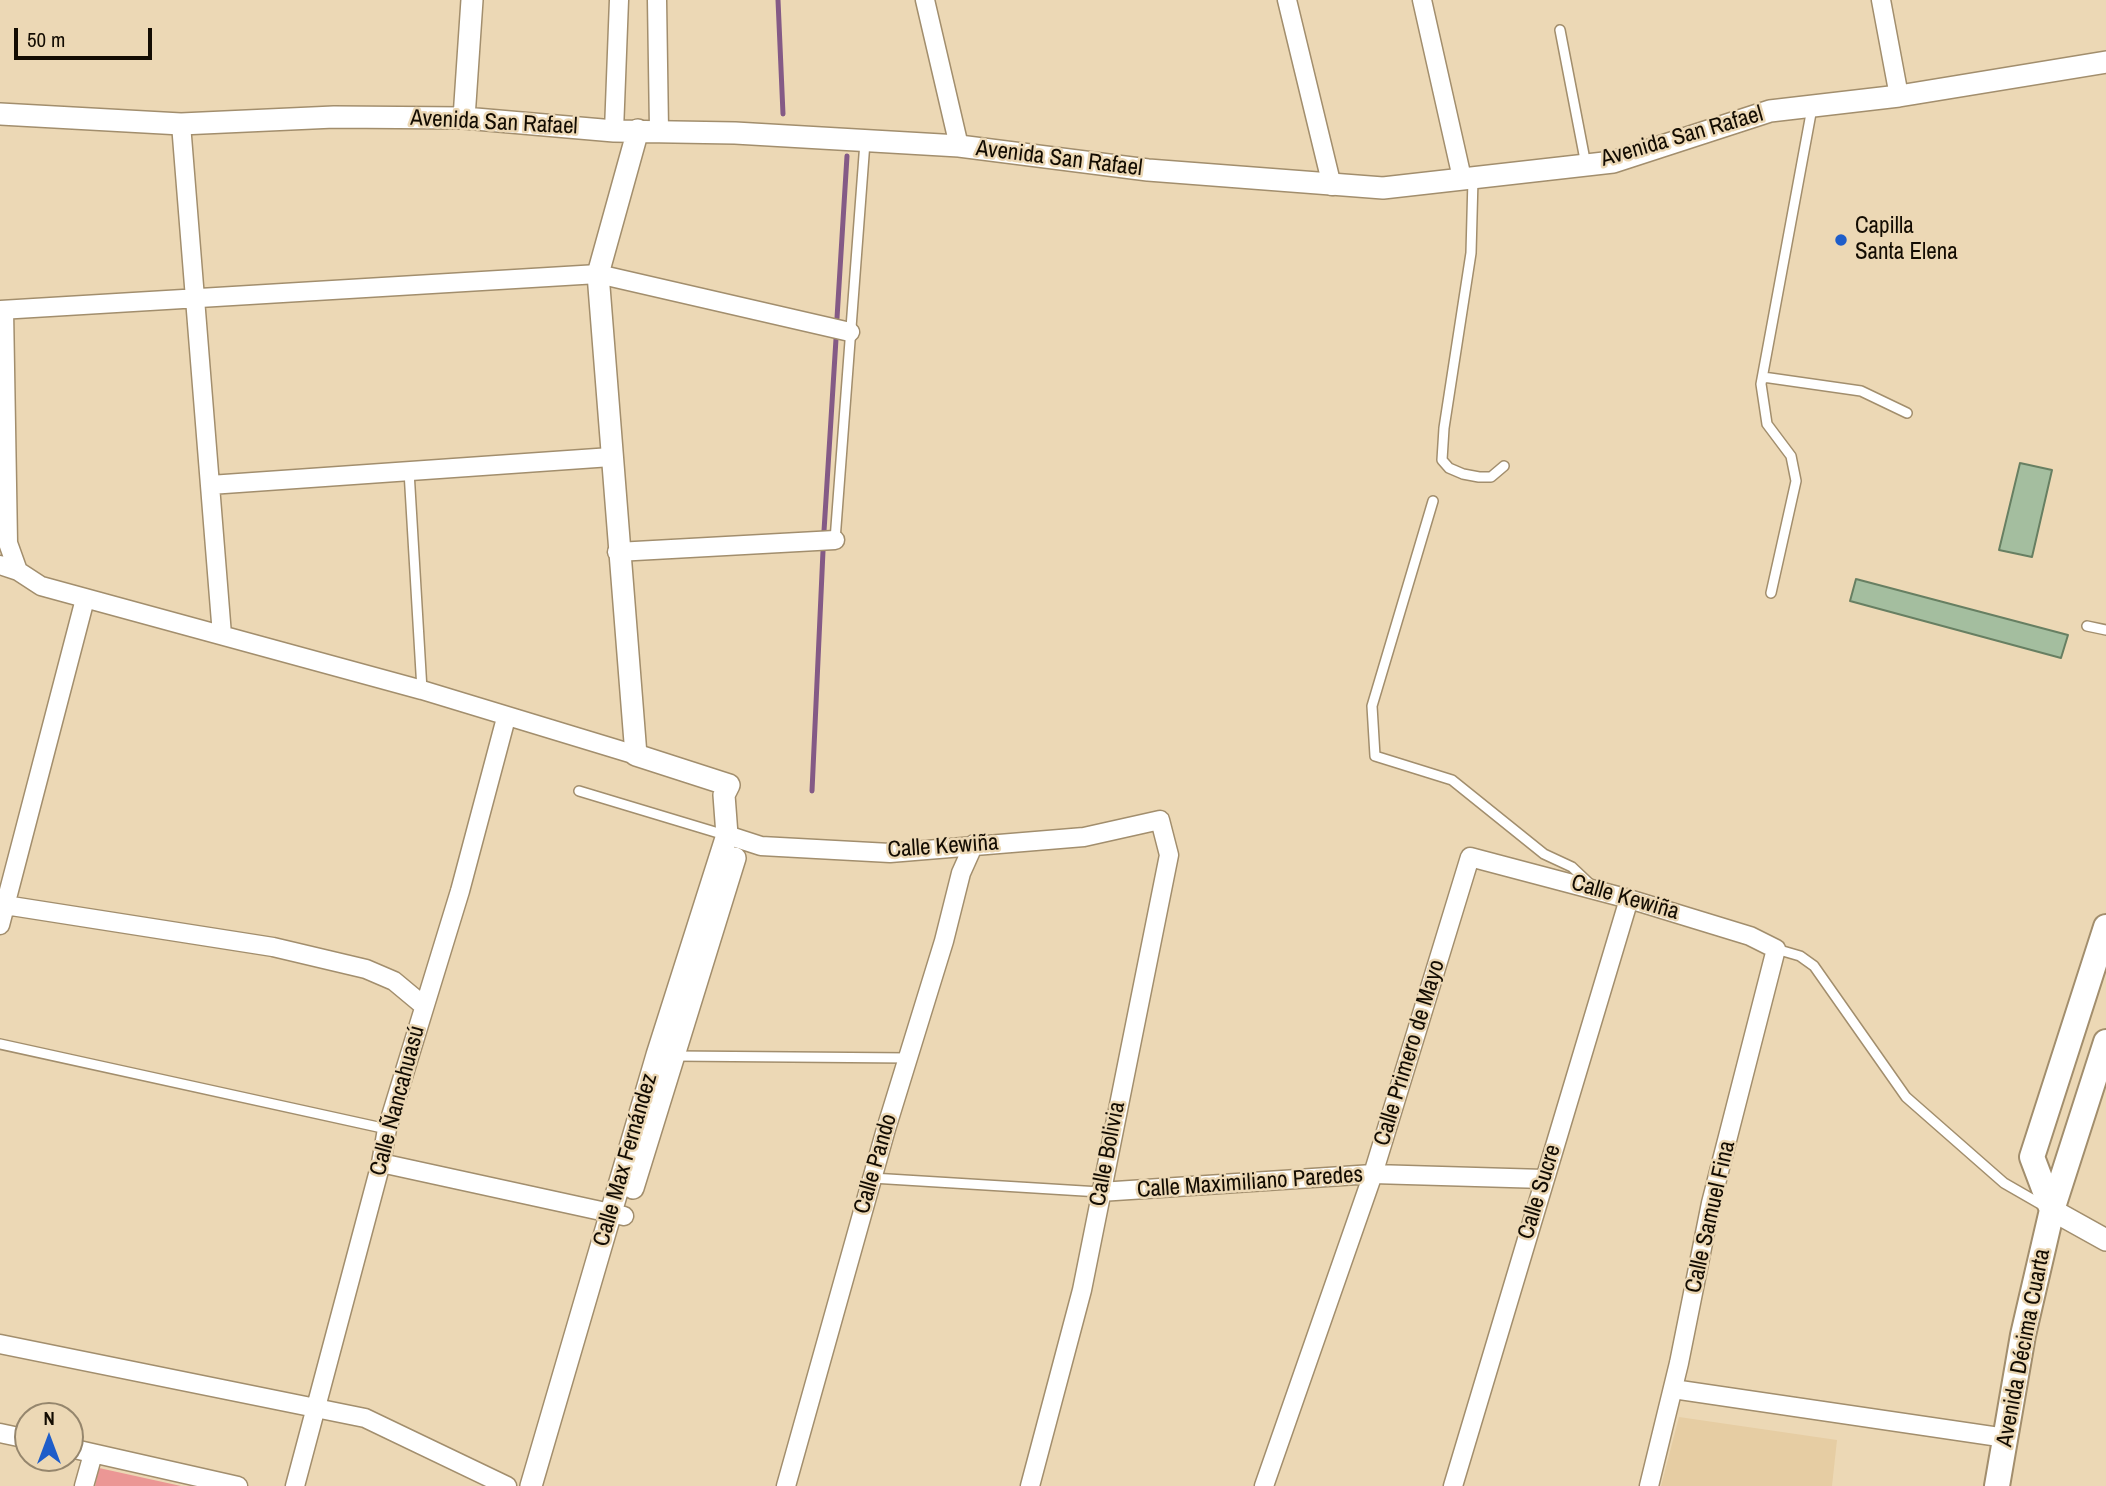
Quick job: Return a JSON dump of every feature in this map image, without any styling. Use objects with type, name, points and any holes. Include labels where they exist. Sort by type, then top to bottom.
[{"type":"main road","points":[[2052,1210],[2032,1157],[2106,927]]},
{"type":"main road","name":"Avenida Décima Cuarta","points":[[1997,1486],[2023,1335],[2052,1210],[2106,1042]]},
{"type":"street","points":[[464,118],[472,0]]},
{"type":"street","points":[[614,131],[619,0]]},
{"type":"street","points":[[636,755],[617,552],[598,274],[649,129],[657,0]]},
{"type":"street","points":[[925,0],[959,146]]},
{"type":"street","points":[[1287,0],[1332,186]]},
{"type":"street","points":[[1422,0],[1468,178]]},
{"type":"street","points":[[1881,0],[1899,96]]},
{"type":"street","name":"Avenida San Rafael","points":[[0,114],[181,124],[334,117],[464,118],[614,131],[649,129],[959,146],[1148,170],[1383,188],[1613,162],[1770,111],[1899,96],[2106,62]]},
{"type":"street","points":[[181,124],[222,635]]},
{"type":"street","points":[[18,571],[8,543],[2,310],[598,274],[850,332]]},
{"type":"street","points":[[210,485],[611,457]]},
{"type":"street","points":[[617,552],[835,540]]},
{"type":"street","points":[[0,565],[18,571],[41,586],[422,691],[729,785],[724,795],[733,837]]},
{"type":"street","points":[[0,925],[4,894],[86,599]]},
{"type":"street","name":"Calle Ñancahuasú","points":[[295,1486],[381,1163],[387,1129],[460,891],[506,718]]},
{"type":"street","name":"Calle Kewiña","points":[[733,837],[761,846],[890,853],[1084,837],[1160,820]]},
{"type":"street","name":"Calle Bolivia","points":[[1030,1486],[1082,1290],[1170,855],[1160,820]]},
{"type":"street","name":"Calle Max Fernández","points":[[531,1486],[733,837]]},
{"type":"street","name":"Calle Pando","points":[[786,1486],[961,873],[974,844]]},
{"type":"street","name":"Calle Kewiña","points":[[1470,857],[1629,899],[1750,936],[1776,949]]},
{"type":"street","name":"Calle Primero de Mayo","points":[[1264,1486],[1373,1174],[1470,857]]},
{"type":"street","points":[[4,894],[273,947],[366,969],[394,981],[424,1006]]},
{"type":"street","name":"Calle Sucre","points":[[1452,1486],[1629,899]]},
{"type":"street","name":"Calle Samuel Fina","points":[[1649,1486],[1673,1389],[1711,1203],[1776,949]]},
{"type":"street","points":[[381,1163],[617,1214]]},
{"type":"street","name":"Calle Maximiliano Paredes","points":[[1100,1192],[1373,1174],[1544,1179]]},
{"type":"street","points":[[2052,1210],[2106,1240]]},
{"type":"street","name":"Calle Max Fernández","points":[[545,1486],[617,1214]]},
{"type":"street","points":[[0,1344],[365,1418],[507,1486]]},
{"type":"street","points":[[1673,1389],[2006,1438]]},
{"type":"street","points":[[84,1452],[238,1486]]},
{"type":"street","points":[[84,1486],[93,1454]]},
{"type":"lane","points":[[1560,30],[1586,165]]},
{"type":"lane","points":[[1771,593],[1796,481],[1791,456],[1767,425],[1763,377],[1812,106]]},
{"type":"lane","points":[[835,540],[865,140]]},
{"type":"lane","points":[[1468,178],[1471,253],[1444,428],[1442,460],[1449,468],[1462,474],[1479,477],[1491,477],[1504,466]]},
{"type":"lane","points":[[1763,377],[1861,391],[1907,412]]},
{"type":"lane","points":[[409,471],[422,691]]},
{"type":"lane","points":[[1433,501],[1372,706],[1376,756],[1452,780],[1544,854],[1572,867],[1595,889]]},
{"type":"lane","points":[[2087,625],[2106,631]]},
{"type":"lane","points":[[579,791],[733,837]]},
{"type":"lane","points":[[1776,949],[1800,956],[1814,966],[1906,1097],[2004,1183],[2052,1210]]},
{"type":"lane","points":[[0,1044],[387,1129]]},
{"type":"lane","points":[[666,1056],[908,1058]]},
{"type":"lane","name":"Calle Maximiliano Paredes","points":[[872,1178],[1100,1192]]},
{"type":"shaded area","points":[[1679,1417],[1837,1440],[1832,1486],[1661,1486]]},
{"type":"shaded area","points":[[99,1468],[181,1486],[95,1486]]},
{"type":"building","points":[[2020,463],[2052,470],[2032,557],[1999,550]]},
{"type":"building","points":[[1856,579],[2068,635],[2061,658],[1850,601]]},
{"type":"waterway","points":[[778,0],[783,114]]},
{"type":"waterway","points":[[837,318],[847,156]]},
{"type":"waterway","points":[[824,531],[836,339]]},
{"type":"waterway","points":[[812,791],[823,551]]},
{"type":"place","name":"Capilla Santa Elena","points":[[1841,240]]}]
